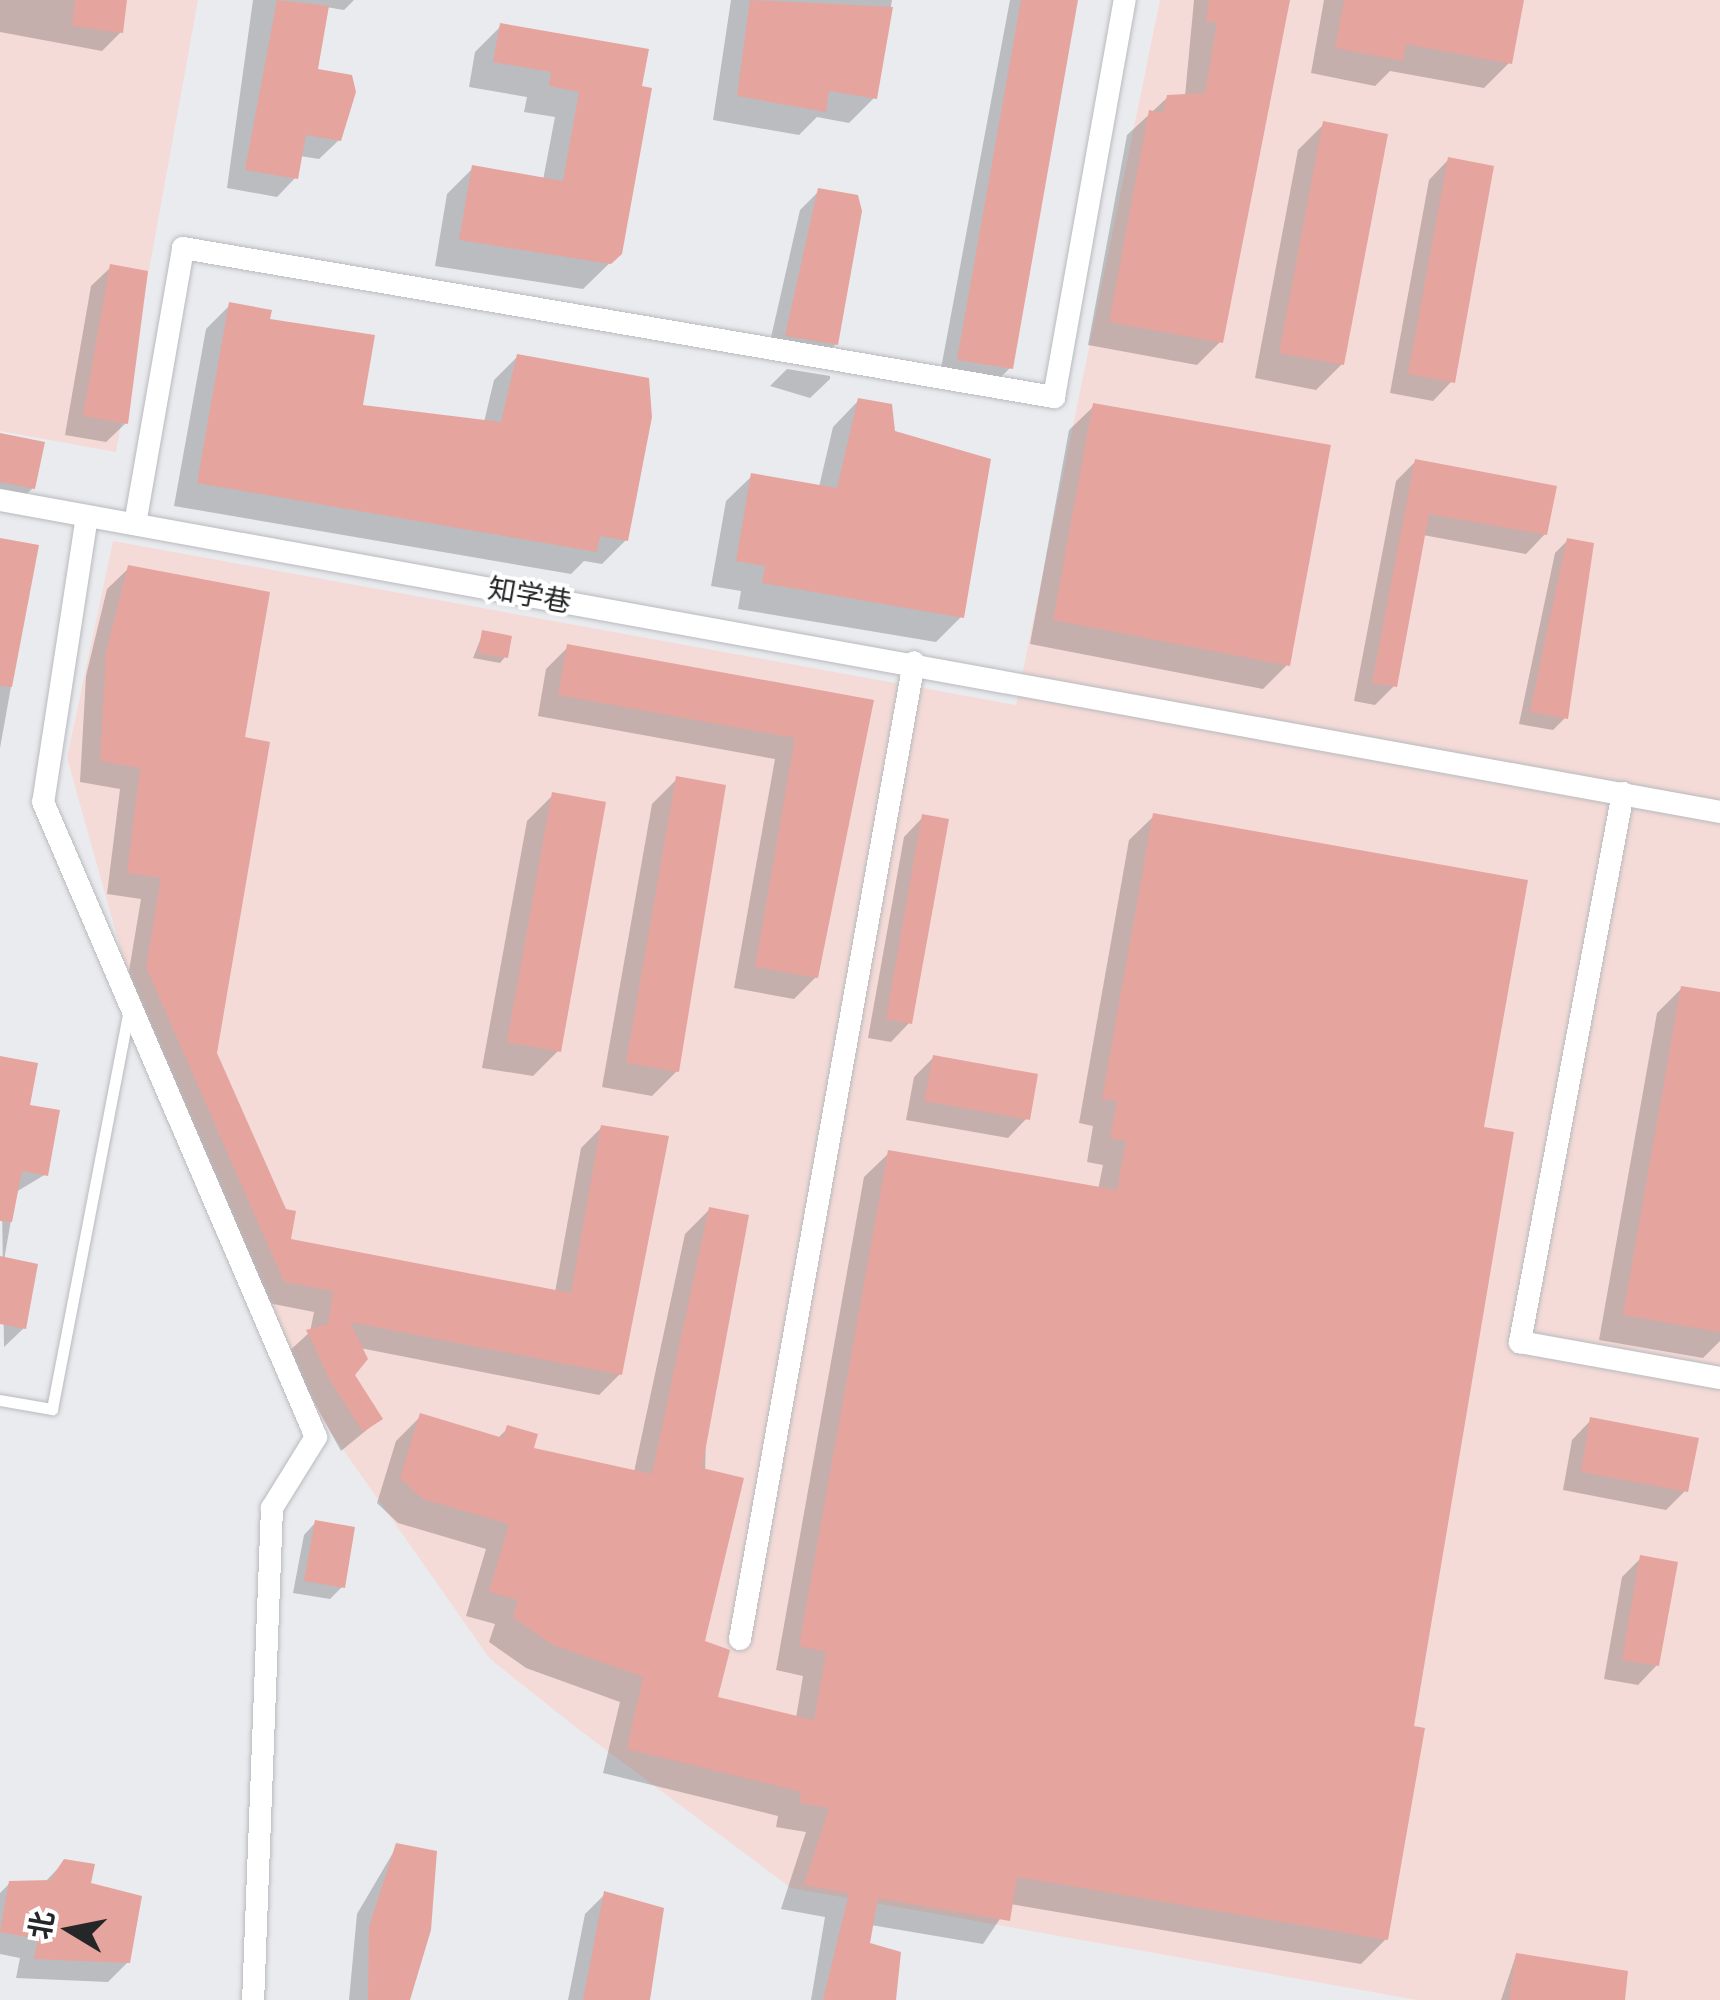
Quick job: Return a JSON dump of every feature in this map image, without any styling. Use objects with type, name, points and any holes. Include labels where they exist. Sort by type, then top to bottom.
[{"type":"street","points":[[135,524],[183,248],[1054,397],[1125,0]]},
{"type":"street","name":"知学巷","points":[[0,500],[1061,688],[1720,812]]},
{"type":"street","points":[[87,516],[43,802],[316,1437],[272,1508],[253,2000]]},
{"type":"street","points":[[740,1639],[914,662]]},
{"type":"street","points":[[1623,794],[1520,1342],[1720,1378]]},
{"type":"lane","points":[[0,1400],[52,1410],[131,1001]]},
{"type":"shaded area","points":[[0,0],[198,0],[116,452],[0,431]]},
{"type":"shaded area","points":[[1160,0],[1720,0],[1720,2000],[1417,2000],[791,1888],[578,1729],[490,1659],[309,1401],[136,1004],[67,758],[113,541],[1016,705]]},
{"type":"building","points":[[75,0],[127,0],[123,33],[72,26]]},
{"type":"building","points":[[277,0],[329,6],[318,69],[352,75],[356,92],[341,141],[306,135],[298,179],[245,170]]},
{"type":"building","points":[[750,0],[893,7],[877,99],[829,91],[826,112],[737,96]]},
{"type":"building","points":[[1021,0],[1078,0],[1013,369],[957,360]]},
{"type":"building","points":[[1209,0],[1290,0],[1223,343],[1109,322],[1149,110],[1163,113],[1167,95],[1205,93],[1217,23],[1206,21]]},
{"type":"building","points":[[1344,0],[1524,0],[1512,64],[1406,44],[1403,61],[1335,48]]},
{"type":"building","points":[[500,23],[649,49],[642,86],[652,88],[622,254],[611,264],[459,240],[472,165],[563,181],[579,92],[549,86],[551,72],[493,62]]},
{"type":"building","points":[[1323,121],[1388,134],[1344,365],[1279,353]]},
{"type":"building","points":[[1448,157],[1494,166],[1455,383],[1408,374]]},
{"type":"building","points":[[818,188],[858,195],[862,211],[838,345],[785,336]]},
{"type":"building","points":[[110,264],[148,271],[128,424],[83,416]]},
{"type":"building","points":[[229,302],[272,310],[270,319],[375,335],[363,405],[501,422],[517,354],[649,378],[652,417],[628,541],[600,536],[597,552],[197,483]]},
{"type":"building","points":[[858,398],[892,404],[895,431],[991,459],[964,618],[762,583],[765,566],[736,561],[751,473],[837,488]]},
{"type":"building","points":[[1093,403],[1331,445],[1290,666],[1053,620]]},
{"type":"building","points":[[0,433],[45,442],[35,489],[0,482]]},
{"type":"building","points":[[1415,459],[1557,486],[1547,535],[1429,514],[1397,687],[1372,683]]},
{"type":"building","points":[[0,538],[39,545],[12,687],[0,686]]},
{"type":"building","points":[[1567,538],[1594,543],[1568,719],[1530,712]]},
{"type":"building","points":[[128,565],[270,592],[245,737],[270,742],[217,1053],[286,1209],[296,1211],[291,1239],[571,1293],[601,1125],[669,1136],[622,1375],[350,1322],[368,1359],[355,1375],[383,1419],[363,1432],[331,1382],[306,1330],[328,1324],[333,1291],[284,1282],[146,967],[161,878],[127,873],[140,768],[100,761],[106,653]]},
{"type":"building","points":[[482,630],[512,636],[508,658],[478,653]]},
{"type":"building","points":[[567,644],[874,700],[818,978],[755,967],[795,738],[558,695]]},
{"type":"building","points":[[676,776],[726,785],[679,1072],[626,1063]]},
{"type":"building","points":[[552,792],[606,802],[561,1052],[507,1042]]},
{"type":"building","points":[[1153,813],[1528,880],[1484,1127],[1514,1132],[1414,1726],[1425,1728],[1388,1940],[1017,1877],[1010,1921],[878,1898],[870,1943],[901,1952],[896,2000],[823,2000],[849,1893],[804,1885],[829,1808],[799,1803],[801,1792],[627,1749],[643,1677],[551,1644],[513,1617],[518,1600],[489,1592],[509,1524],[423,1499],[400,1478],[420,1413],[503,1438],[507,1425],[538,1434],[534,1448],[652,1474],[709,1207],[749,1215],[702,1468],[744,1478],[705,1641],[730,1650],[718,1697],[814,1720],[826,1652],[799,1646],[888,1150],[1117,1190],[1126,1141],[1110,1138],[1117,1101],[1102,1099]]},
{"type":"building","points":[[922,814],[949,819],[912,1024],[886,1019]]},
{"type":"building","points":[[1681,986],[1720,992],[1720,1332],[1623,1315]]},
{"type":"building","points":[[933,1055],[1038,1074],[1030,1120],[924,1101]]},
{"type":"building","points":[[0,1056],[38,1063],[30,1105],[60,1110],[48,1176],[22,1171],[12,1222],[0,1221]]},
{"type":"building","points":[[0,1256],[38,1264],[26,1329],[0,1324]]},
{"type":"building","points":[[1590,1417],[1699,1438],[1688,1492],[1581,1472]]},
{"type":"building","points":[[315,1520],[355,1527],[345,1588],[304,1581]]},
{"type":"building","points":[[1640,1555],[1678,1562],[1659,1666],[1622,1660]]},
{"type":"building","points":[[396,1843],[437,1851],[431,1930],[410,2000],[368,2000],[369,1927]]},
{"type":"building","points":[[64,1859],[95,1864],[91,1883],[142,1896],[130,1963],[34,1959],[38,1939],[0,1932],[9,1881],[50,1880]]},
{"type":"building","points":[[604,1891],[664,1908],[650,2000],[583,2000]]},
{"type":"building","points":[[1516,1953],[1628,1971],[1625,2000],[1509,2000]]}]
